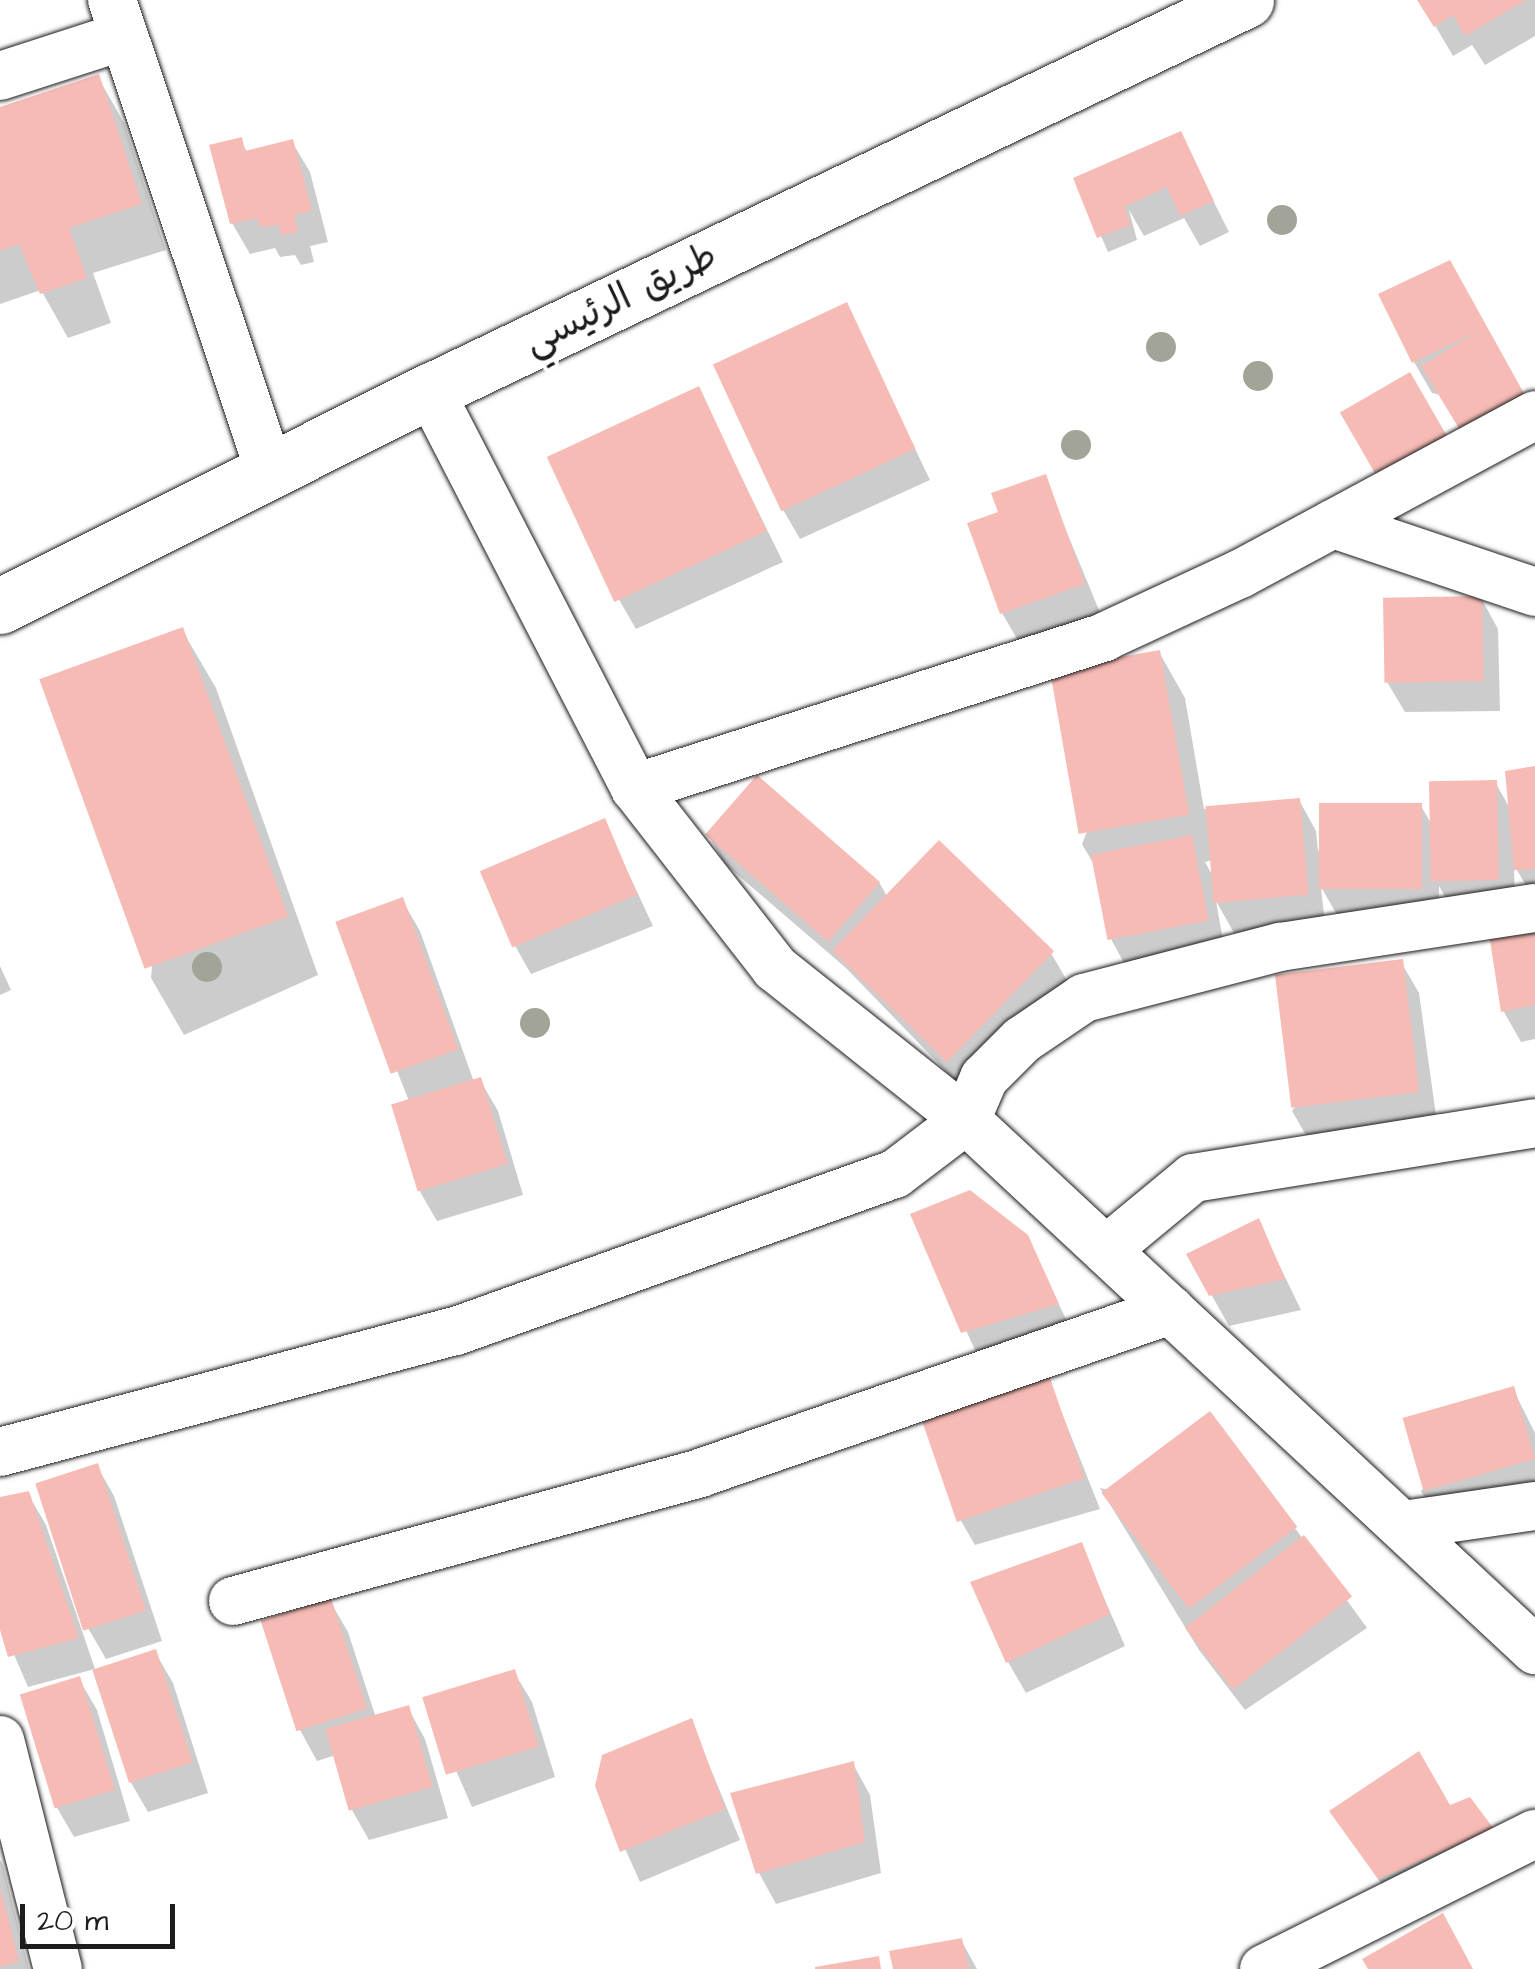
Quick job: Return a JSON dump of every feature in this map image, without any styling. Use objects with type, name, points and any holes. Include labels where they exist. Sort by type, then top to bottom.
[{"type":"main road","name":"طريق الرئيسي","points":[[0,606],[430,391],[1246,0]]},
{"type":"street","points":[[0,76],[118,18],[270,471]]},
{"type":"street","points":[[430,391],[635,788],[775,968],[966,1120],[1535,1650]]},
{"type":"street","points":[[635,788],[1104,638],[1332,524],[1535,414]]},
{"type":"street","points":[[1332,524],[1535,592]]},
{"type":"street","points":[[0,1452],[456,1332],[895,1174],[966,1120],[984,1078],[1022,1040],[1084,998],[1280,947],[1535,908]]},
{"type":"street","points":[[1106,1250],[1193,1178],[1535,1123]]},
{"type":"street","points":[[233,1601],[700,1473],[1171,1310]]},
{"type":"street","points":[[1403,1525],[1535,1506]]},
{"type":"street","points":[[0,1740],[58,1969]]},
{"type":"street","points":[[1264,1969],[1535,1834]]},
{"type":"building","points":[[1417,0],[1526,0],[1465,36],[1453,15],[1434,27]]},
{"type":"building","points":[[99,74],[142,204],[69,228],[87,278],[40,294],[19,244],[0,251],[0,107]]},
{"type":"building","points":[[1181,131],[1214,201],[1180,216],[1167,187],[1124,207],[1131,225],[1097,238],[1073,178]]},
{"type":"building","points":[[242,137],[245,151],[293,139],[312,211],[294,215],[298,232],[281,235],[279,225],[260,227],[257,218],[230,224],[209,145]]},
{"type":"building","points":[[1450,260],[1526,397],[1463,435],[1421,366],[1478,331],[1412,363],[1378,294]]},
{"type":"building","points":[[847,302],[915,449],[781,511],[713,365]]},
{"type":"building","points":[[1410,372],[1450,441],[1380,482],[1340,412]]},
{"type":"building","points":[[699,386],[767,531],[614,602],[547,457]]},
{"type":"building","points":[[1046,474],[1085,584],[1000,614],[967,523],[998,512],[991,493]]},
{"type":"building","points":[[1482,596],[1483,681],[1384,683],[1383,598]]},
{"type":"building","points":[[183,627],[288,916],[145,969],[39,679]]},
{"type":"building","points":[[1160,650],[1189,814],[1079,834],[1050,669]]},
{"type":"building","points":[[1535,766],[1535,869],[1514,870],[1505,771]]},
{"type":"building","points":[[757,775],[880,882],[828,942],[705,835]]},
{"type":"building","points":[[1497,780],[1499,880],[1431,881],[1429,781]]},
{"type":"building","points":[[1300,798],[1308,895],[1214,903],[1205,806]]},
{"type":"building","points":[[1319,803],[1422,803],[1422,889],[1319,889]]},
{"type":"building","points":[[605,818],[637,894],[512,948],[480,871]]},
{"type":"building","points":[[1192,835],[1209,920],[1107,940],[1091,855]]},
{"type":"building","points":[[939,840],[1054,951],[947,1062],[832,951]]},
{"type":"building","points":[[403,897],[458,1049],[391,1074],[335,922]]},
{"type":"building","points":[[1535,927],[1535,1005],[1501,1012],[1489,934]]},
{"type":"building","points":[[1403,959],[1419,1092],[1291,1108],[1275,975]]},
{"type":"building","points":[[481,1077],[508,1164],[418,1192],[391,1104]]},
{"type":"building","points":[[970,1190],[1028,1235],[1059,1304],[961,1333],[910,1214]]},
{"type":"building","points":[[1259,1218],[1285,1279],[1209,1296],[1186,1254]]},
{"type":"building","points":[[1049,1375],[1084,1478],[957,1522],[921,1419]]},
{"type":"building","points":[[1514,1386],[1535,1459],[1423,1491],[1402,1418]]},
{"type":"building","points":[[1210,1411],[1297,1527],[1189,1609],[1101,1493]]},
{"type":"building","points":[[98,1463],[146,1610],[83,1631],[35,1483]]},
{"type":"building","points":[[29,1491],[79,1638],[8,1657],[0,1630],[0,1497]]},
{"type":"building","points":[[1304,1535],[1352,1596],[1233,1689],[1185,1628]]},
{"type":"building","points":[[1082,1542],[1110,1614],[1006,1663],[970,1582]]},
{"type":"building","points":[[331,1598],[367,1708],[296,1731],[261,1621]]},
{"type":"building","points":[[156,1649],[193,1762],[129,1783],[92,1670]]},
{"type":"building","points":[[515,1669],[539,1746],[446,1775],[422,1697]]},
{"type":"building","points":[[80,1676],[115,1790],[55,1808],[20,1694]]},
{"type":"building","points":[[409,1705],[432,1787],[349,1811],[325,1729]]},
{"type":"building","points":[[692,1718],[725,1809],[620,1852],[595,1786],[602,1755]]},
{"type":"building","points":[[1419,1751],[1450,1805],[1470,1797],[1494,1829],[1378,1879],[1329,1811]]},
{"type":"building","points":[[854,1761],[865,1842],[756,1874],[730,1793]]},
{"type":"building","points":[[0,1892],[19,1961],[0,1967]]},
{"type":"building","points":[[1443,1913],[1473,1969],[1368,1969],[1362,1959]]},
{"type":"building","points":[[962,1938],[969,1969],[893,1969],[889,1951]]},
{"type":"building","points":[[879,1956],[881,1969],[815,1969],[815,1967]]}]
